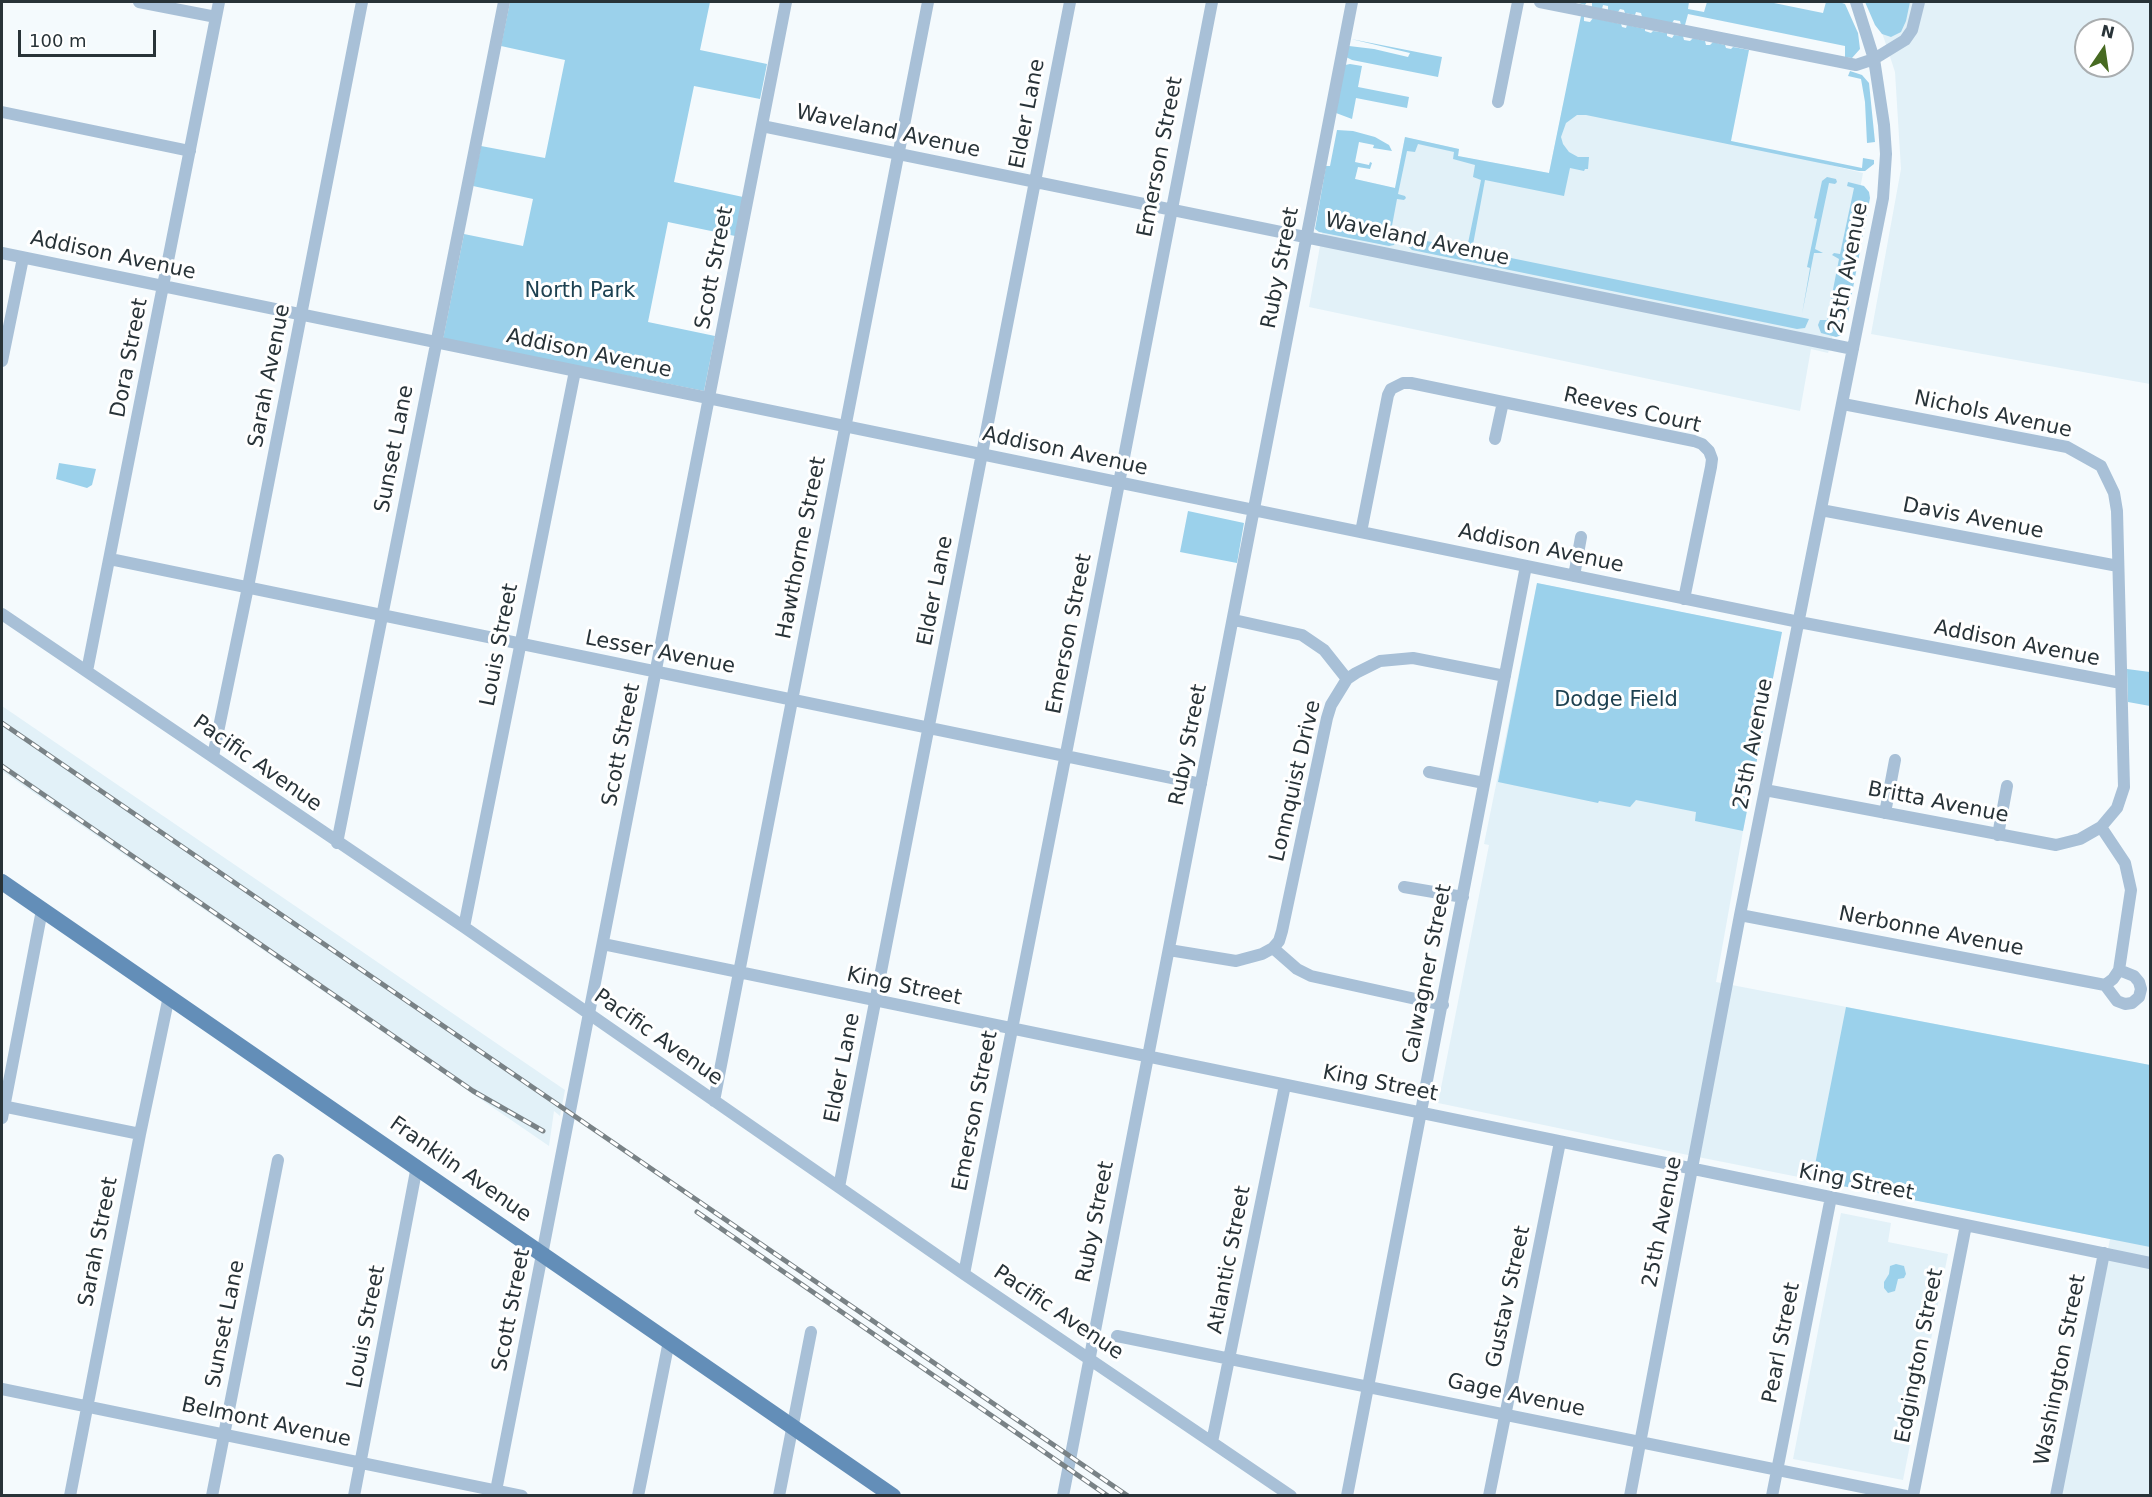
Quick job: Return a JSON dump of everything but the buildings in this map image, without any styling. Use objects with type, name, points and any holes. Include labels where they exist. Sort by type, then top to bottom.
[{"type":"main road","name":"Franklin Avenue","points":[[2,882],[893,1496]]},
{"type":"street","points":[[139,2],[216,17]]},
{"type":"street","name":"Dora Street","points":[[87,671],[219,2]]},
{"type":"street","name":"Sarah Avenue","points":[[213,756],[362,2]]},
{"type":"street","name":"Sunset Lane","points":[[338,843],[504,2]]},
{"type":"street","name":"Scott Street","points":[[496,1493],[786,2]]},
{"type":"street","name":"Hawthorne Street","points":[[714,1101],[928,2]]},
{"type":"street","name":"Elder Lane","points":[[839,1187],[1070,2]]},
{"type":"street","name":"Emerson Street","points":[[964,1274],[1212,2]]},
{"type":"street","name":"Ruby Street","points":[[1063,1496],[1352,2]]},
{"type":"street","points":[[1498,102],[1518,2]]},
{"type":"street","points":[[1539,2],[1856,65],[1874,59],[1905,40],[1912,30],[1919,2]]},
{"type":"street","name":"25th Avenue","points":[[1630,1496],[1740,915],[1883,198],[1885,144],[1874,59],[1856,2]]},
{"type":"street","points":[[2,112],[190,151]]},
{"type":"street","name":"Waveland Avenue","points":[[762,126],[1853,350]]},
{"type":"street","name":"Addison Avenue","points":[[2,254],[1684,599],[2121,683]]},
{"type":"street","points":[[2,361],[23,258]]},
{"type":"street","name":"Louis Street","points":[[464,927],[575,371]]},
{"type":"street","name":"Reeves Court","points":[[1361,532],[1388,395],[1392,389],[1403,383],[1694,441],[1702,444],[1709,451],[1712,467],[1684,599]]},
{"type":"street","points":[[1495,439],[1503,402]]},
{"type":"street","name":"Nichols Avenue","points":[[1842,404],[2067,447],[2101,466],[2114,493],[2117,511],[2124,787],[2117,808],[2101,828]]},
{"type":"street","name":"Davis Avenue","points":[[1821,510],[2118,566]]},
{"type":"street","points":[[1574,576],[1581,537]]},
{"type":"street","name":"Lesser Avenue","points":[[110,560],[1201,784]]},
{"type":"street","name":"Calwagner Street","points":[[1347,1496],[1526,566]]},
{"type":"street","name":"Pacific Avenue","points":[[2,614],[464,927],[964,1274],[1292,1496]]},
{"type":"street","points":[[1234,620],[1302,635],[1324,650],[1347,679]]},
{"type":"street","name":"Lonnquist Drive","points":[[1273,948],[1279,941],[1282,931],[1327,718],[1331,705],[1347,679],[1380,661],[1413,658],[1505,676]]},
{"type":"street","points":[[1884,813],[1895,760]]},
{"type":"street","points":[[1429,772],[1484,783]]},
{"type":"street","points":[[1998,835],[2007,786]]},
{"type":"street","name":"Britta Avenue","points":[[1765,790],[2056,845],[2080,839],[2101,828]]},
{"type":"street","name":"Nerbonne Avenue","points":[[1740,915],[2112,978],[2128,915],[2131,890],[2129,876],[2118,850],[2101,828]]},
{"type":"street","points":[[1404,887],[1462,897]]},
{"type":"street","points":[[42,910],[2,1110],[140,1134]]},
{"type":"street","name":"King Street","points":[[603,944],[2151,1263]]},
{"type":"street","points":[[1169,950],[1236,961],[1262,954],[1273,948],[1297,969],[1311,976],[1443,1005]]},
{"type":"street","name":"Sarah Street","points":[[70,1496],[169,996]]},
{"type":"street","name":"Atlantic Street","points":[[1212,1442],[1285,1085]]},
{"type":"street","name":"Gustav Street","points":[[1489,1496],[1560,1142]]},
{"type":"street","name":"Sunset Lane","points":[[212,1496],[278,1160]]},
{"type":"street","name":"Louis Street","points":[[354,1496],[417,1166]]},
{"type":"street","name":"Pearl Street","points":[[1772,1496],[1831,1197]]},
{"type":"street","name":"Edgington Street","points":[[1913,1496],[1966,1225]]},
{"type":"street","name":"Washington Street","points":[[2056,1496],[2104,1253]]},
{"type":"street","points":[[779,1496],[811,1332]]},
{"type":"street","name":"Gage Avenue","points":[[1117,1336],[1906,1496]]},
{"type":"street","points":[[638,1496],[669,1341]]},
{"type":"street","name":"Belmont Avenue","points":[[2,1389],[360,1462],[496,1493],[522,1496]]},
{"type":"shaded area","points":[[1872,2],[2150,2],[2150,384],[1871,334],[1901,169],[1895,72]]},
{"type":"shaded area","points":[[1563,105],[1731,141],[1863,173],[1833,335],[1828,353],[1811,349],[1800,411],[1309,307],[1333,174],[1395,188],[1405,137],[1459,149],[1458,156],[1549,173]]},
{"type":"shaded area","points":[[1537,583],[1782,632],[1716,982],[2150,1065],[2150,1495],[2060,1495],[2110,1239],[1438,1103],[1489,845],[1484,844]]},
{"type":"shaded area","points":[[2,706],[565,1090],[560,1116],[554,1111],[549,1146],[2,771]]},
{"type":"shaded area","points":[[1841,1213],[1891,1223],[1888,1242],[1948,1254],[1903,1480],[1793,1459]]},
{"type":"green space","name":"North Park","points":[[510,2],[710,2],[700,50],[767,64],[760,99],[694,86],[674,182],[743,197],[735,236],[668,222],[648,322],[715,336],[704,391],[443,339],[464,234],[523,246],[533,199],[473,186],[481,146],[545,158],[565,60],[501,46]]},
{"type":"green space","points":[[1587,2],[1689,2],[1688,9],[1704,12],[1707,2],[1769,2],[1823,13],[1826,2],[1839,2],[1845,4],[1858,33],[1860,49],[1852,58],[1845,57],[1845,46],[1688,14],[1685,25],[1681,25],[1680,21],[1674,20],[1672,23],[1642,17],[1641,13],[1636,12],[1635,15],[1625,13],[1620,9],[1618,12],[1608,10],[1608,6],[1603,5],[1602,9],[1592,7],[1592,3]]},
{"type":"green space","points":[[1865,2],[1910,2],[1901,32],[1891,37],[1882,34],[1875,25]]},
{"type":"green space","points":[[1581,16],[1584,16],[1584,21],[1590,22],[1593,18],[1621,24],[1626,28],[1627,25],[1645,29],[1651,33],[1653,31],[1667,33],[1667,36],[1672,38],[1674,35],[1683,36],[1684,40],[1690,41],[1693,38],[1705,41],[1706,45],[1713,42],[1725,45],[1726,48],[1749,50],[1731,141],[1862,168],[1863,158],[1874,160],[1874,164],[1865,171],[1859,171],[1577,115],[1566,123],[1561,137],[1569,152],[1578,157],[1589,157],[1588,169],[1584,171],[1570,168],[1564,196],[1485,180],[1472,250],[1809,319],[1805,328],[1797,329],[1412,250],[1407,245],[1409,238],[1467,248],[1481,180],[1473,177],[1475,165],[1453,159],[1454,152],[1418,144],[1415,152],[1407,151],[1398,194],[1406,198],[1397,199],[1391,231],[1398,235],[1394,245],[1389,246],[1319,232],[1315,229],[1326,166],[1330,166],[1337,130],[1353,131],[1375,137],[1389,145],[1392,151],[1373,148],[1374,145],[1359,142],[1355,162],[1369,165],[1370,162],[1372,163],[1370,169],[1358,167],[1355,179],[1395,188],[1405,137],[1459,149],[1458,156],[1549,173]]},
{"type":"green space","points":[[1351,39],[1442,57],[1438,77],[1352,60],[1346,57],[1349,46],[1408,57],[1410,53]]},
{"type":"green space","points":[[1345,65],[1362,66],[1358,87],[1409,97],[1407,108],[1356,98],[1352,119],[1336,113]]},
{"type":"green space","points":[[1850,71],[1862,75],[1869,83],[1875,142],[1867,143],[1865,102],[1861,79],[1848,76]]},
{"type":"green space","points":[[1827,177],[1836,179],[1837,182],[1829,183],[1815,249],[1823,253],[1814,253],[1802,314],[1810,268],[1807,267],[1817,219],[1814,218],[1822,181]]},
{"type":"green space","points":[[1848,182],[1864,186],[1870,198],[1846,325],[1842,335],[1836,337],[1821,333],[1818,325],[1820,320],[1827,320],[1839,259],[1832,255],[1840,254],[1854,188],[1847,186]]},
{"type":"green space","points":[[59,463],[96,469],[92,485],[87,488],[56,479]]},
{"type":"green space","points":[[1188,511],[1244,523],[1237,563],[1180,552]]},
{"type":"green space","name":"Dodge Field","points":[[1537,583],[1782,632],[1743,831],[1695,821],[1696,812],[1636,800],[1630,807],[1599,801],[1598,803],[1498,782]]},
{"type":"green space","points":[[2127,669],[2150,672],[2150,706],[2128,702]]},
{"type":"green space","points":[[1846,1007],[2150,1065],[2150,1247],[1812,1180]]},
{"type":"green space","points":[[1896,1264],[1904,1266],[1906,1274],[1904,1278],[1898,1279],[1895,1291],[1888,1293],[1884,1288],[1884,1282],[1889,1274],[1890,1266]]},
{"type":"railway","points":[[2,723],[1128,1496]]},
{"type":"railway","points":[[2,766],[473,1091],[543,1131]]},
{"type":"railway","points":[[697,1212],[1108,1496]]}]
